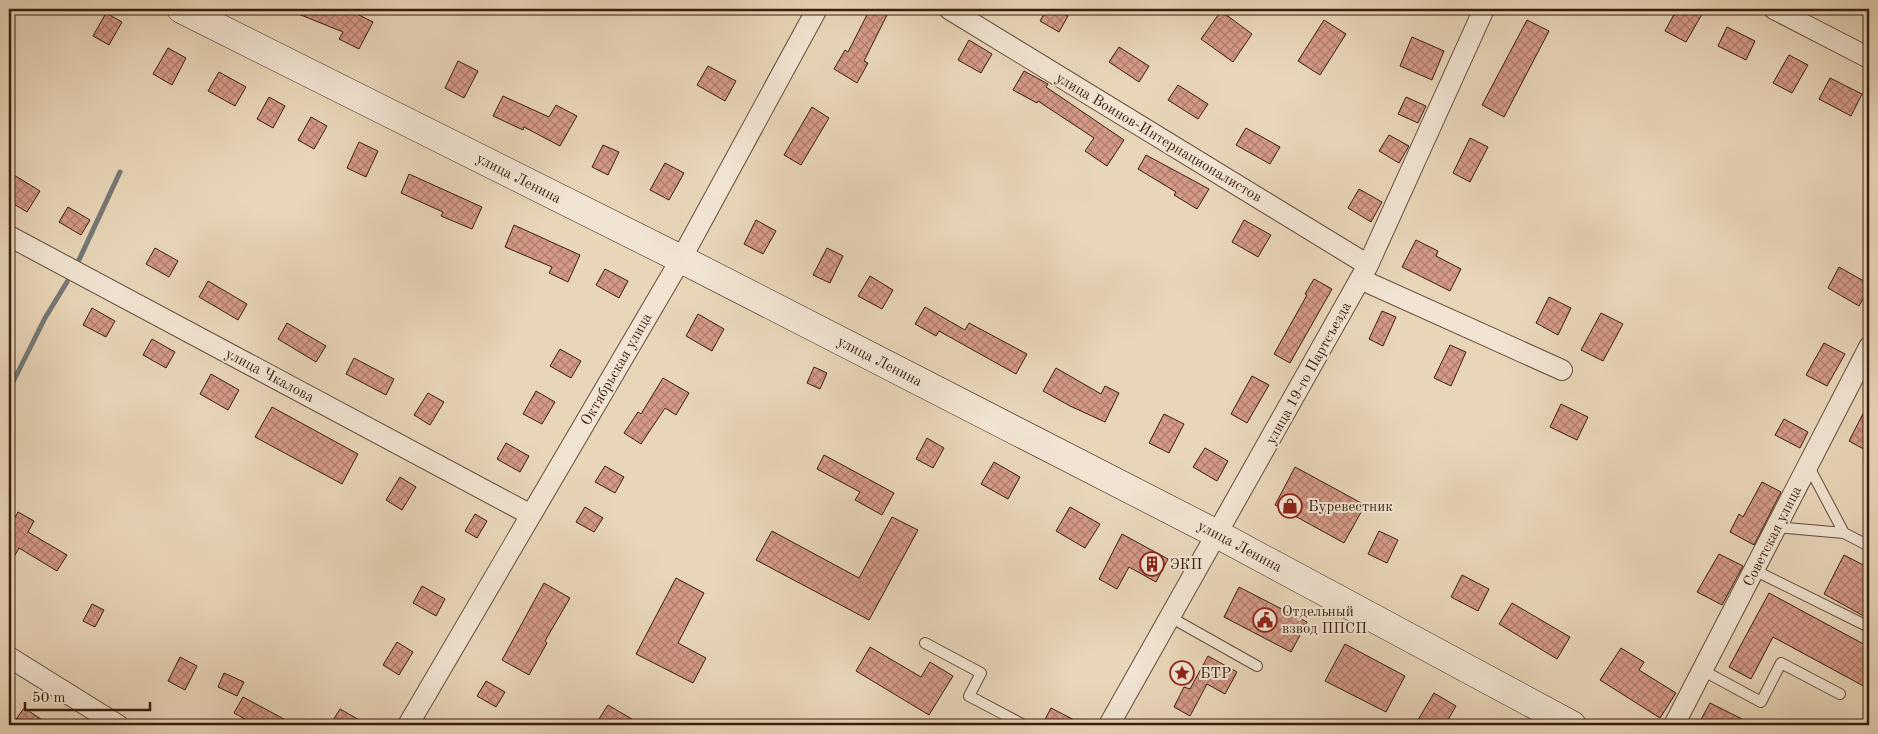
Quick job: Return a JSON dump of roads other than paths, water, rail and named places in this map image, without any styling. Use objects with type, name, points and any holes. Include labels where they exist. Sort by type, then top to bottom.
[{"type":"main road","name":"улица Ленина","points":[[181,9],[681,259],[1217,534],[1572,725]]},
{"type":"street","name":"Октябрьская улица","points":[[408,725],[681,259],[817,9]]},
{"type":"street","name":"улица Воинов-Интернационалистов","points":[[949,9],[1364,272],[1562,370]]},
{"type":"street","name":"улица 19-го Партсъезда","points":[[1109,725],[1364,272],[1484,9]]},
{"type":"street","points":[[1774,9],[1869,58]]},
{"type":"street","name":"улица Чкалова","points":[[9,236],[531,514]]},
{"type":"street","name":"Советская улица","points":[[1674,725],[1869,347]]},
{"type":"street","points":[[9,657],[118,725]]},
{"type":"lane","points":[[1808,465],[1844,533]]},
{"type":"lane","points":[[1776,527],[1844,533],[1869,546]]},
{"type":"lane","points":[[1754,570],[1869,627]]},
{"type":"lane","points":[[1170,618],[1257,666]]},
{"type":"lane","points":[[925,643],[981,673],[969,696],[1024,725]]},
{"type":"lane","points":[[1702,670],[1761,702],[1781,662],[1840,694]]},
{"type":"waterway","points":[[78,262],[120,172]]},
{"type":"waterway","points":[[9,390],[45,318],[67,282]]},
{"type":"place","name":"Буревестник","points":[[1290,506]]},
{"type":"place","name":"ЭКП","points":[[1152,564]]},
{"type":"place","name":"Отдельный взвод ППСП","points":[[1265,620]]},
{"type":"place","name":"БТР","points":[[1182,673]]}]
